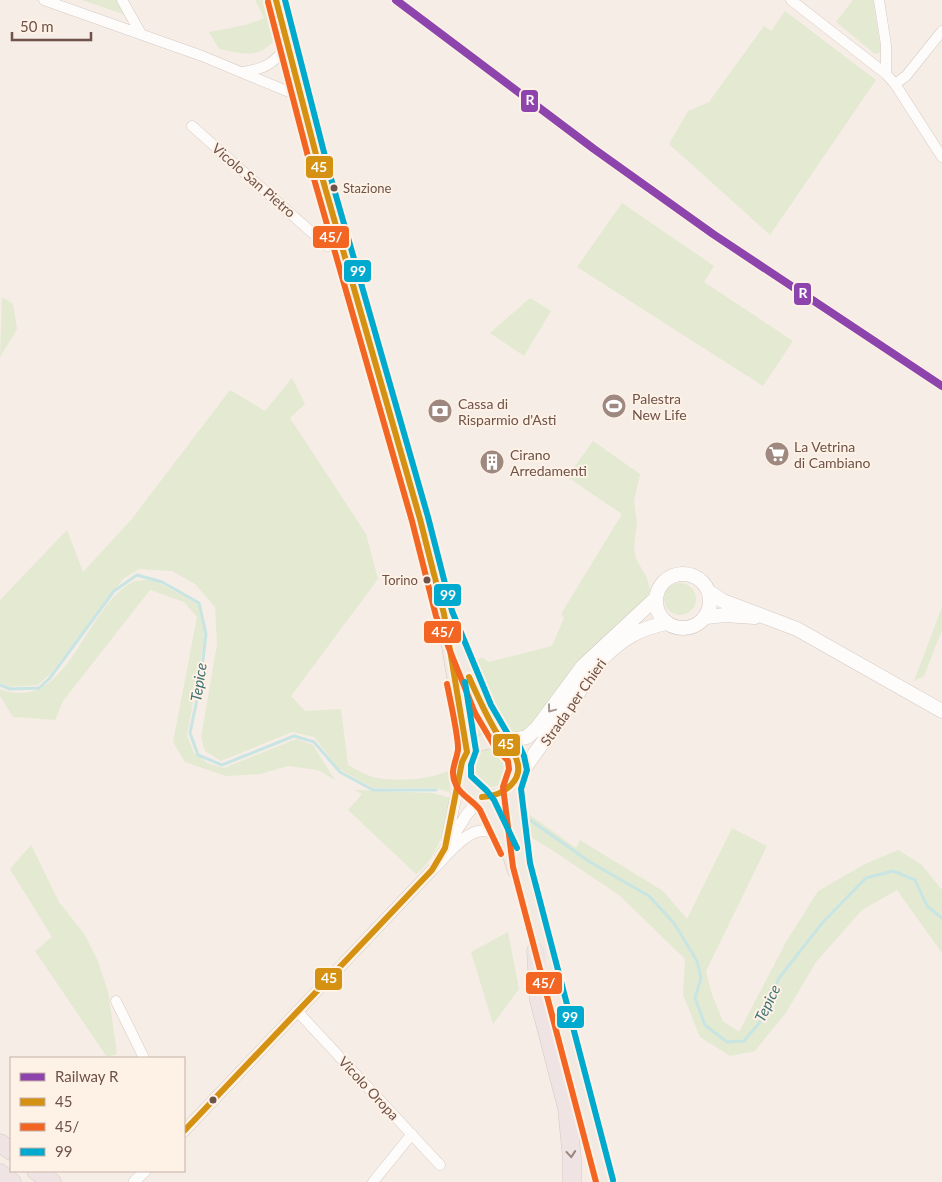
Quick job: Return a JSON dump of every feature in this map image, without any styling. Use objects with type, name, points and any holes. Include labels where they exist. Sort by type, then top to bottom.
[{"type":"highway","points":[[536,951],[539,1000],[567,1108],[572,1182]]},
{"type":"highway","points":[[0,1172],[12,1182]]},
{"type":"highway","points":[[37,1172],[52,1182]]},
{"type":"main road","points":[[276,0],[341,247],[420,519],[444,614],[468,752]]},
{"type":"main road","points":[[773,619],[725,615],[706,618],[692,628],[683,629],[667,624],[658,612],[656,598],[665,580],[679,574],[694,576],[700,580],[709,592],[723,601],[773,619],[813,637],[942,711]]},
{"type":"main road","points":[[706,618],[710,605],[709,592]]},
{"type":"main road","name":"Strada per Chieri","points":[[502,742],[527,736],[537,728],[583,666],[656,598]]},
{"type":"main road","points":[[444,614],[483,709],[502,742],[511,750],[516,758],[514,784],[522,865],[605,1182]]},
{"type":"main road","name":"Strada per Chieri","points":[[514,784],[603,658],[618,643],[633,633],[667,624]]},
{"type":"main road","points":[[502,742],[490,740],[478,743],[468,752],[462,762],[460,772],[465,784],[482,797],[505,840],[536,951],[595,1182]]},
{"type":"main road","points":[[482,797],[503,794],[514,784]]},
{"type":"street","points":[[44,0],[243,72],[294,94],[302,94]]},
{"type":"street","points":[[122,0],[141,34]]},
{"type":"street","points":[[791,0],[886,74],[895,84],[942,157]]},
{"type":"street","points":[[879,0],[887,53],[886,74]]},
{"type":"street","points":[[895,84],[906,76],[942,31]]},
{"type":"street","points":[[243,72],[263,69],[279,57],[288,45]]},
{"type":"street","name":"Vicolo San Pietro","points":[[192,126],[327,246],[341,247]]},
{"type":"street","points":[[445,848],[460,772]]},
{"type":"street","points":[[432,870],[467,814],[482,797]]},
{"type":"street","points":[[185,1130],[432,870],[474,833],[487,831],[505,840]]},
{"type":"street","points":[[116,1000],[144,1057]]},
{"type":"street","name":"Vicolo Oropa","points":[[297,1011],[440,1165]]},
{"type":"street","points":[[372,1182],[412,1134]]},
{"type":"street","points":[[134,1182],[144,1172]]},
{"type":"green space","points":[[82,0],[117,0],[125,15],[120,13]]},
{"type":"green space","points":[[255,0],[268,0],[278,36],[265,49],[258,52],[245,53],[219,49],[209,32],[246,25],[264,18]]},
{"type":"green space","points":[[853,0],[873,0],[881,52],[875,54],[836,22]]},
{"type":"green space","points":[[785,11],[876,80],[770,235],[669,144],[688,111],[709,102],[764,26],[771,31]]},
{"type":"green space","points":[[622,203],[714,266],[704,282],[793,341],[763,386],[577,267]]},
{"type":"green space","points":[[2,297],[13,304],[17,329],[0,357]]},
{"type":"green space","points":[[530,298],[551,311],[524,356],[490,333]]},
{"type":"green space","points":[[292,378],[305,404],[290,418],[366,534],[378,579],[291,696],[305,711],[341,709],[348,765],[370,776],[400,780],[434,776],[451,769],[450,792],[435,788],[373,788],[339,769],[314,737],[292,732],[221,761],[205,751],[201,738],[217,644],[215,607],[195,584],[172,571],[139,569],[123,579],[50,674],[38,685],[10,687],[0,683],[0,600],[67,530],[83,572],[131,520],[230,390],[265,411]]},
{"type":"green space","points":[[593,441],[640,474],[634,501],[637,523],[634,546],[636,559],[647,578],[650,591],[644,601],[579,660],[535,720],[522,733],[510,734],[502,729],[474,674],[474,660],[482,658],[489,662],[552,646],[564,618],[561,614],[622,514],[567,477]]},
{"type":"green space","points":[[152,579],[198,604],[205,635],[187,736],[194,753],[207,763],[224,768],[296,739],[313,745],[335,780],[318,770],[288,766],[260,774],[226,776],[185,762],[173,742],[197,617],[184,602],[150,590],[63,701],[55,720],[13,717],[0,696],[0,689],[24,693],[43,687],[59,673],[74,654],[101,612],[116,595],[133,582]]},
{"type":"green space","points":[[680,583],[686,584],[691,588],[695,593],[695,605],[691,610],[686,614],[680,615],[674,614],[669,610],[665,605],[664,599],[665,593],[669,588],[674,584]]},
{"type":"green space","points":[[942,607],[942,630],[924,676],[914,681]]},
{"type":"green space","points":[[463,681],[489,732],[474,737],[462,686]]},
{"type":"green space","points":[[490,749],[497,750],[503,755],[508,761],[508,775],[503,781],[497,786],[490,787],[483,786],[477,781],[472,775],[471,768],[472,761],[477,755],[483,750]]},
{"type":"green space","points":[[354,790],[433,793],[450,798],[447,819],[436,850],[424,867],[416,874],[348,810],[362,794]]},
{"type":"green space","points":[[526,812],[576,848],[580,840],[663,891],[687,919],[732,828],[767,846],[706,971],[712,995],[723,1021],[739,1032],[786,942],[818,891],[865,864],[898,850],[922,865],[942,890],[942,953],[897,890],[862,910],[816,962],[785,1014],[755,1051],[730,1056],[700,1037],[683,995],[685,959],[619,895],[522,832]]},
{"type":"green space","points":[[31,845],[59,902],[85,935],[97,959],[108,991],[117,1054],[107,1057],[35,951],[52,937],[10,869]]},
{"type":"green space","points":[[508,932],[519,989],[493,1024],[471,952]]},
{"type":"waterway","name":"Tepice","points":[[0,685],[10,689],[39,688],[49,679],[114,591],[137,575],[162,582],[199,603],[206,634],[200,685],[190,733],[198,755],[222,765],[294,736],[314,742],[340,772],[373,790],[436,790]]},
{"type":"waterway","name":"Tepice","points":[[530,820],[590,862],[649,896],[674,923],[697,961],[701,978],[695,998],[705,1025],[727,1042],[744,1041],[760,1022],[779,978],[823,922],[866,878],[893,871],[915,880],[927,906],[942,918]]},
{"type":"rail line","name":"R","points":[[396,0],[594,149],[713,234],[942,386]]},
{"type":"transit line","name":"45","points":[[185,1130],[432,870],[445,848],[462,762],[467,752],[444,614],[420,519],[320,170],[276,0]]},
{"type":"transit line","name":"99","points":[[285,0],[328,168],[428,517],[452,611],[491,705],[509,736],[518,743],[524,756],[527,770],[521,789],[530,863],[613,1180]]},
{"type":"transit line","name":"45/","points":[[268,2],[312,172],[412,521],[436,616],[475,713],[495,747],[508,761],[509,769],[503,787],[513,867],[596,1182]]},
{"type":"transit line","name":"45","points":[[469,677],[491,724],[514,754],[518,763],[518,771],[512,784],[505,790],[482,797]]},
{"type":"transit line","name":"99","points":[[465,682],[476,751],[471,765],[471,776],[494,800],[517,848]]},
{"type":"transit line","name":"45/","points":[[447,684],[458,745],[453,771],[454,780],[461,792],[480,810],[501,854]]},
{"type":"place","name":"Stazione","points":[[334,188]]},
{"type":"place","name":"Palestra New Life","points":[[614,406]]},
{"type":"place","name":"Cassa di Risparmio d'Asti","points":[[440,411]]},
{"type":"place","name":"La Vetrina di Cambiano","points":[[777,454]]},
{"type":"place","name":"Cirano Arredamenti","points":[[492,462]]},
{"type":"place","name":"Torino","points":[[427,580]]}]
